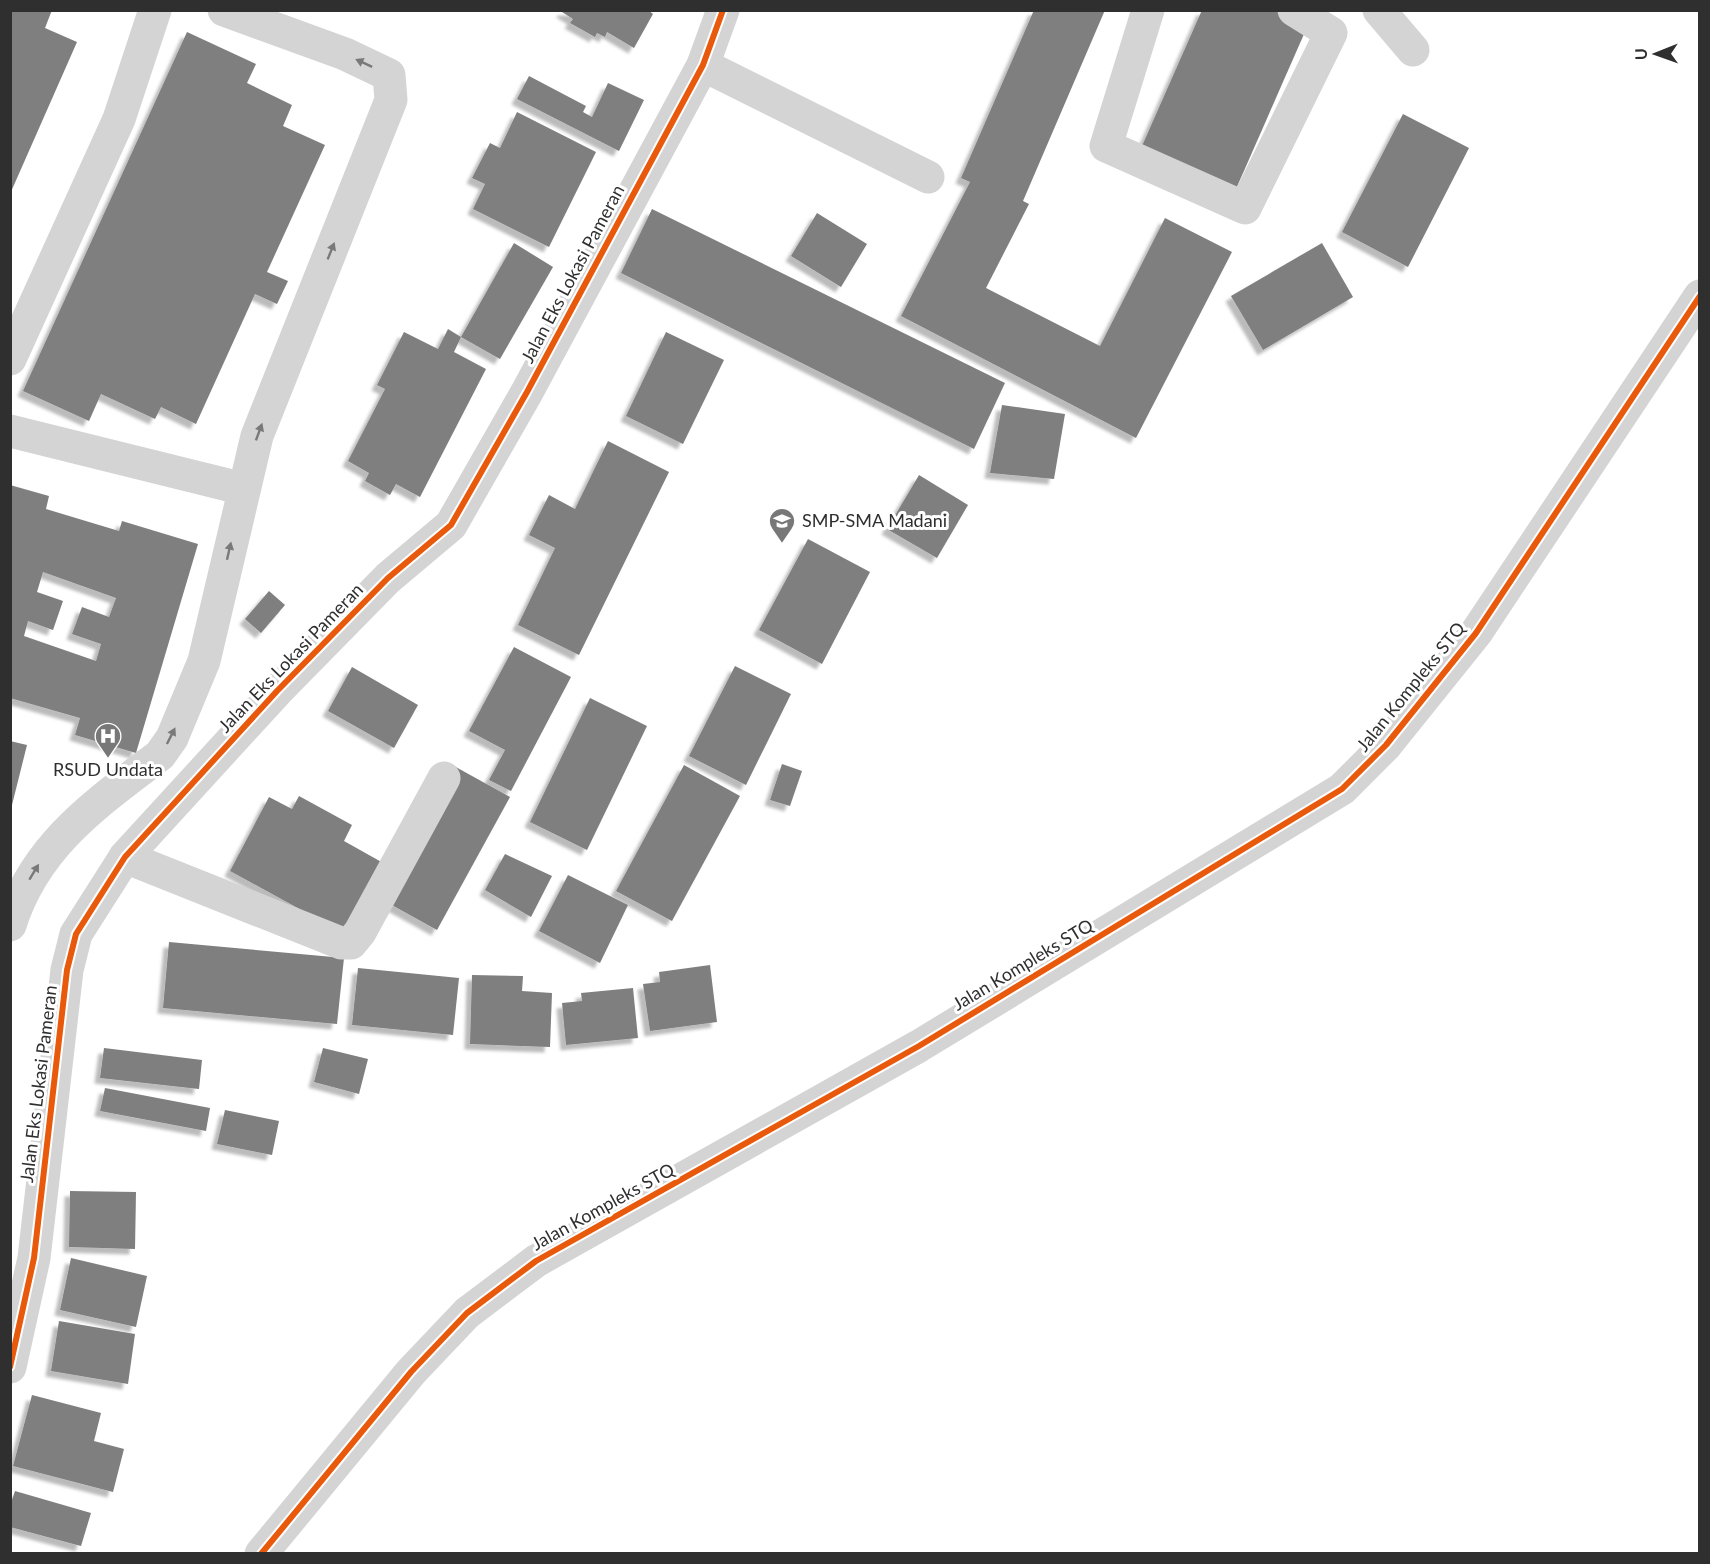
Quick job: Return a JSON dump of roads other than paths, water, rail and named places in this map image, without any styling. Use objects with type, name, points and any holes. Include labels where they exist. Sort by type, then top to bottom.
[{"type":"street","points":[[10,359],[119,119],[155,10]]},
{"type":"street","points":[[10,925],[34,870],[65,831],[160,755],[172,738],[204,661],[257,436],[392,100],[389,75],[345,54],[224,10]]},
{"type":"street","name":"Jalan Eks Lokasi Pameran","points":[[10,1368],[34,1258],[67,970],[76,934],[125,857],[277,691],[388,578],[451,525],[527,392],[702,65],[723,10]]},
{"type":"street","points":[[1148,10],[1106,146],[1245,208],[1331,33],[1294,10]]},
{"type":"street","points":[[1379,10],[1413,50]]},
{"type":"street","points":[[702,65],[928,177]]},
{"type":"street","name":"Jalan Kompleks STQ","points":[[261,1554],[419,1364],[467,1314],[536,1261],[920,1046],[1342,789],[1386,745],[1476,633],[1700,296]]},
{"type":"street","points":[[10,430],[244,489]]},
{"type":"street","points":[[125,857],[341,944],[351,943],[360,932],[444,778]]},
{"type":"place","name":"SMP-SMA Madani","points":[[782,544]]},
{"type":"place","name":"RSUD Undata","points":[[108,759]]}]
